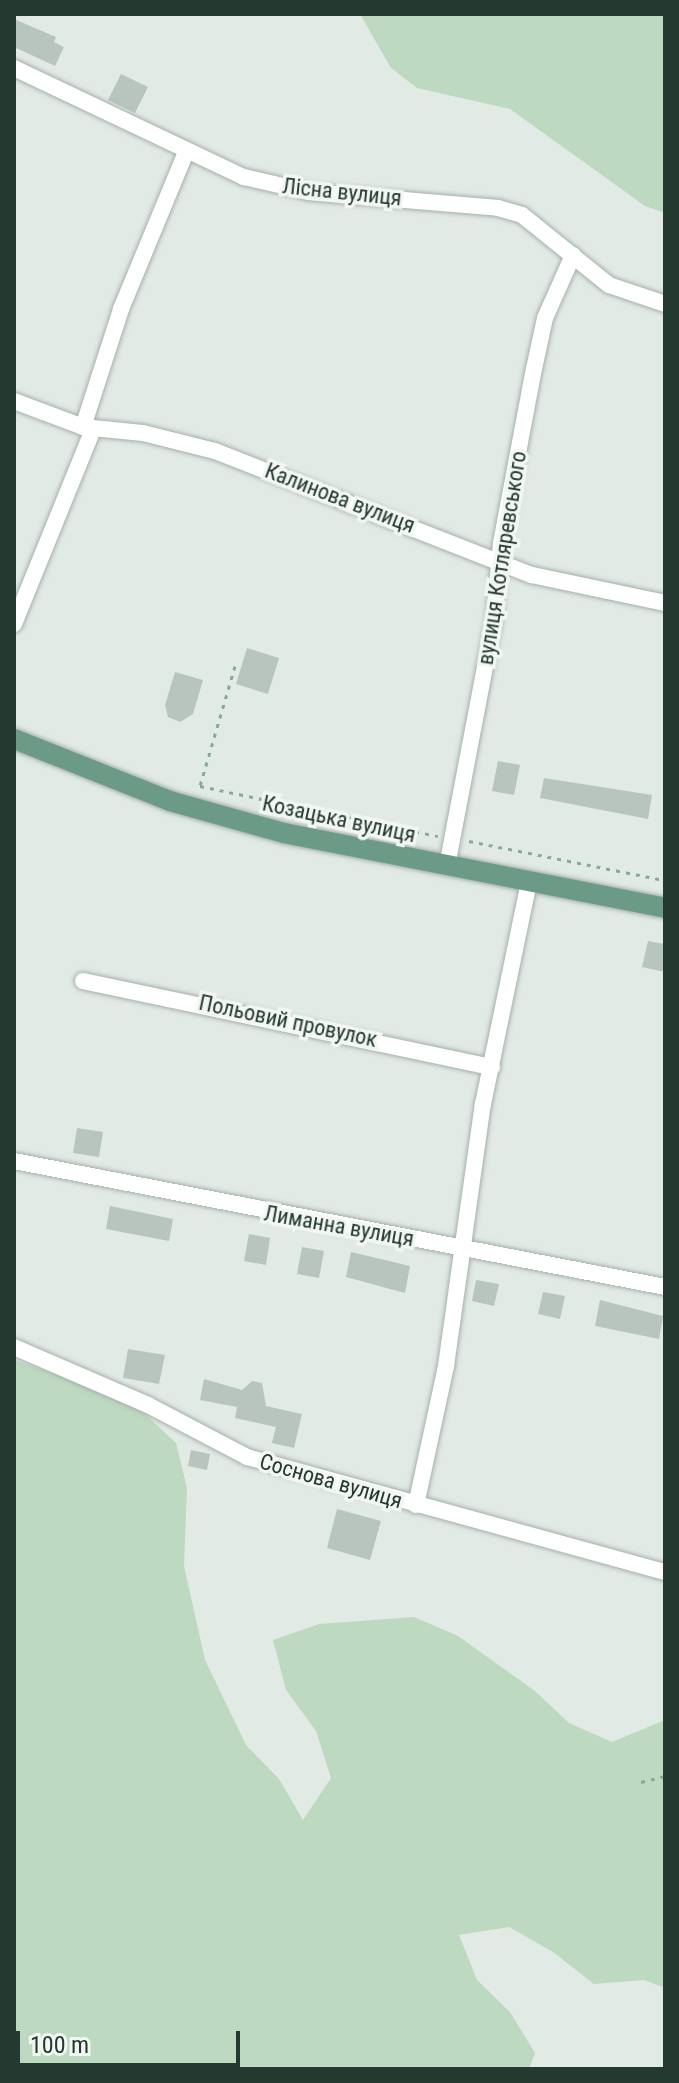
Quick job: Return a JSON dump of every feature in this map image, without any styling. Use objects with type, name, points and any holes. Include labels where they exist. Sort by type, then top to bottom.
[{"type":"main road","name":"Козацька вулиця","points":[[14,739],[215,815],[447,866],[665,908]]},
{"type":"street","name":"Лісна вулиця","points":[[14,68],[244,177],[309,192],[498,208],[543,227],[609,285],[665,304]]},
{"type":"street","points":[[14,624],[88,428],[121,309],[186,152]]},
{"type":"street","name":"вулиця Котляревського","points":[[447,866],[491,634],[499,564],[545,318],[573,255]]},
{"type":"street","name":"Калинова вулиця","points":[[14,401],[88,428],[143,433],[215,451],[445,538],[499,564],[665,603]]},
{"type":"street","points":[[416,1505],[446,1366],[461,1248],[492,1067],[529,882]]},
{"type":"street","name":"Польовий провулок","points":[[83,981],[492,1067]]},
{"type":"street","name":"Лиманна вулиця","points":[[14,1161],[665,1287]]},
{"type":"street","name":"Соснова вулиця","points":[[14,1347],[148,1405],[247,1457],[665,1572]]},
{"type":"path","points":[[235,666],[200,786],[665,880]]},
{"type":"path","points":[[641,1782],[665,1776]]},
{"type":"green space","points":[[360,14],[665,14],[665,213],[645,206],[510,109],[417,88],[391,68]]},
{"type":"green space","points":[[14,1360],[102,1390],[144,1413],[176,1443],[187,1488],[184,1566],[205,1660],[246,1745],[279,1779],[303,1820],[331,1778],[316,1731],[286,1690],[273,1640],[319,1624],[414,1617],[458,1636],[535,1691],[569,1723],[612,1742],[665,1720],[665,1988],[644,1980],[594,1984],[553,1952],[509,1927],[459,1935],[477,1980],[510,2012],[535,2053],[529,2069],[14,2069]]},
{"type":"building","points":[[14,19],[56,37],[54,42],[64,47],[55,66],[14,47]]},
{"type":"building","points":[[121,74],[148,87],[135,113],[108,100]]},
{"type":"building","points":[[247,648],[279,658],[268,694],[236,684]]},
{"type":"building","points":[[175,672],[203,680],[193,714],[180,722],[168,717],[165,705]]},
{"type":"building","points":[[498,761],[520,765],[514,795],[492,791]]},
{"type":"building","points":[[544,778],[652,795],[648,819],[540,798]]},
{"type":"building","points":[[648,941],[665,944],[665,972],[642,967]]},
{"type":"building","points":[[77,1128],[103,1132],[99,1157],[73,1153]]},
{"type":"building","points":[[110,1206],[173,1219],[169,1241],[106,1229]]},
{"type":"building","points":[[249,1234],[270,1238],[266,1265],[244,1261]]},
{"type":"building","points":[[302,1247],[324,1251],[319,1278],[297,1274]]},
{"type":"building","points":[[351,1252],[410,1266],[405,1293],[346,1277]]},
{"type":"building","points":[[476,1280],[499,1284],[494,1306],[472,1301]]},
{"type":"building","points":[[543,1292],[565,1296],[560,1319],[538,1314]]},
{"type":"building","points":[[600,1300],[663,1316],[659,1339],[595,1326]]},
{"type":"building","points":[[128,1349],[165,1355],[159,1384],[123,1378]]},
{"type":"building","points":[[204,1379],[242,1390],[252,1381],[262,1383],[266,1406],[302,1414],[294,1448],[272,1443],[276,1427],[235,1418],[237,1407],[200,1400]]},
{"type":"building","points":[[191,1450],[210,1454],[207,1470],[188,1466]]},
{"type":"building","points":[[337,1509],[381,1521],[370,1560],[327,1548]]}]
